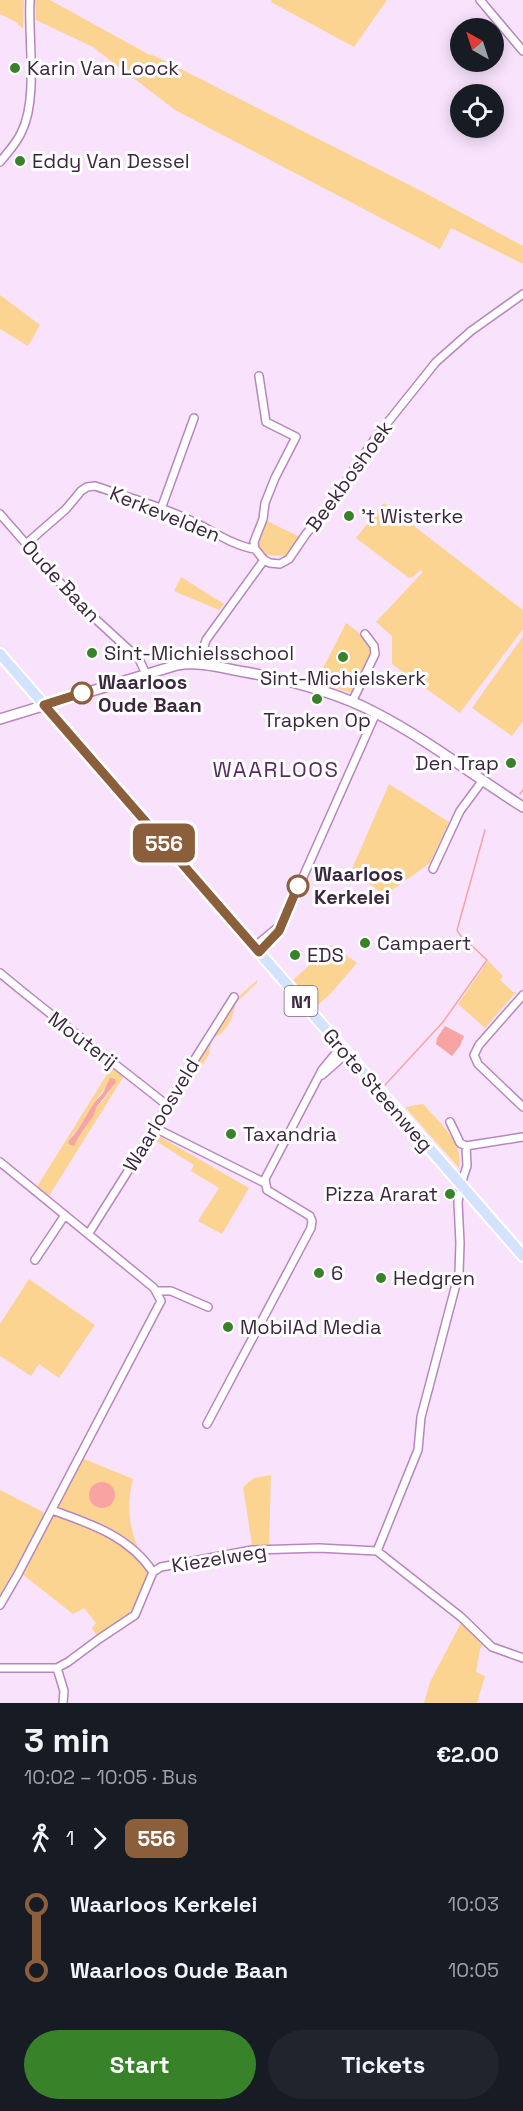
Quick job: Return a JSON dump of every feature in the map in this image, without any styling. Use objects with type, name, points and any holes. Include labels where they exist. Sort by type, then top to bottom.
[{"type":"main road","name":"Grote Steenweg","points":[[0,654],[522,1255]]},
{"type":"street","points":[[0,162],[23,131],[29,111],[30,0]]},
{"type":"street","points":[[480,0],[523,51]]},
{"type":"street","name":"Beekboshoek","points":[[264,560],[280,564],[289,559],[327,509],[376,437],[436,362],[471,331],[523,294]]},
{"type":"street","points":[[200,663],[206,640],[264,560],[255,549],[254,542],[263,519],[265,503],[296,437],[266,422],[259,376]]},
{"type":"street","points":[[161,509],[194,418]]},
{"type":"street","name":"Kerkevelden","points":[[26,544],[87,487],[95,486],[161,509],[202,526],[208,531],[255,549]]},
{"type":"street","name":"Oude Baan","points":[[0,514],[77,602],[140,658],[146,674]]},
{"type":"street","points":[[352,702],[375,654],[374,646],[365,634]]},
{"type":"street","points":[[0,719],[146,674],[183,664],[200,663],[292,682],[352,702],[422,740],[523,807]]},
{"type":"street","points":[[256,949],[279,931],[376,713]]},
{"type":"street","points":[[433,869],[460,811],[483,780]]},
{"type":"street","name":"Mouterij","points":[[0,973],[60,1023],[82,1037],[168,1106]]},
{"type":"street","points":[[523,995],[479,1045],[474,1054],[478,1064],[523,1107]]},
{"type":"street","name":"Waarloosveld","points":[[88,1233],[234,997]]},
{"type":"street","points":[[207,1424],[311,1228],[310,1216],[267,1190],[266,1174],[322,1070],[344,1050]]},
{"type":"street","points":[[450,1122],[460,1143],[466,1146],[523,1137]]},
{"type":"street","points":[[155,1128],[265,1183]]},
{"type":"street","points":[[466,1146],[467,1166],[458,1202],[459,1273],[421,1417],[418,1450],[377,1551],[461,1617],[492,1647],[523,1658]]},
{"type":"street","points":[[0,1162],[157,1292],[161,1301],[0,1605]]},
{"type":"street","points":[[35,1260],[65,1215]]},
{"type":"street","points":[[157,1292],[171,1291],[208,1307]]},
{"type":"street","points":[[52,1510],[125,1541],[136,1550],[153,1572]]},
{"type":"street","name":"Kiezelweg","points":[[57,1668],[135,1615],[153,1572],[161,1567],[252,1550],[319,1548],[377,1551]]},
{"type":"street","points":[[1,1667],[57,1668],[64,1691],[63,1703]]},
{"type":"shaded area","points":[[0,0],[24,0],[23,29],[16,22],[0,14]]},
{"type":"shaded area","points":[[35,0],[50,0],[148,54],[427,194],[523,246],[523,264],[451,228],[440,249],[175,110],[93,47],[36,20]]},
{"type":"shaded area","points":[[272,0],[387,0],[354,47],[271,2]]},
{"type":"shaded area","points":[[0,295],[40,325],[28,346],[0,329]]},
{"type":"shaded area","points":[[384,503],[523,610],[523,629],[460,713],[392,664],[392,636],[376,622],[423,572],[420,570],[409,578],[356,538]]},
{"type":"shaded area","points":[[265,520],[300,537],[285,556],[265,555],[261,551],[258,539]]},
{"type":"shaded area","points":[[181,577],[224,604],[219,610],[174,591]]},
{"type":"shaded area","points":[[346,623],[365,639],[371,651],[352,693],[316,682]]},
{"type":"shaded area","points":[[523,636],[523,721],[512,736],[472,708]]},
{"type":"shaded area","points":[[389,784],[449,822],[430,863],[385,895],[351,871]]},
{"type":"shaded area","points":[[332,945],[357,963],[317,1006],[293,980]]},
{"type":"shaded area","points":[[488,961],[503,976],[500,980],[516,992],[485,1028],[458,1004]]},
{"type":"shaded area","points":[[257,980],[257,983],[236,1003],[231,1019],[222,1033],[212,1038],[209,1054],[195,1078],[190,1083],[186,1082],[178,1097],[176,1096],[236,999]]},
{"type":"shaded area","points":[[445,1026],[464,1036],[452,1056],[436,1044]]},
{"type":"shaded area","points":[[98,1053],[124,1076],[47,1199],[35,1190],[109,1071],[94,1059]],"holes":[[[116,1080],[105,1099],[96,1108],[74,1146],[70,1145],[72,1135],[79,1128],[94,1103],[108,1084]]]},
{"type":"shaded area","points":[[110,1078],[115,1079],[116,1082],[97,1106],[74,1146],[70,1145],[68,1142],[103,1093]]},
{"type":"shaded area","points":[[423,1104],[449,1133],[458,1150],[459,1168],[405,1107]]},
{"type":"shaded area","points":[[157,1135],[249,1188],[222,1234],[198,1221],[219,1188],[191,1171],[194,1165],[154,1140]]},
{"type":"shaded area","points":[[29,1279],[95,1325],[59,1378],[39,1364],[31,1376],[0,1356],[0,1324]]},
{"type":"shaded area","points":[[82,1458],[133,1479],[130,1513],[132,1531],[138,1547],[116,1534],[56,1508]]},
{"type":"shaded area","points":[[271,1475],[269,1549],[253,1551],[243,1487],[254,1478]]},
{"type":"shaded area","points":[[102,1482],[111,1486],[115,1495],[111,1504],[102,1508],[93,1504],[89,1495],[93,1486]]},
{"type":"shaded area","points":[[0,1490],[47,1514],[0,1595]]},
{"type":"shaded area","points":[[54,1515],[93,1529],[121,1543],[133,1551],[148,1571],[147,1582],[131,1615],[97,1636],[92,1628],[96,1623],[84,1608],[73,1614],[22,1574]]},
{"type":"shaded area","points":[[461,1623],[484,1643],[480,1649],[476,1672],[485,1676],[477,1703],[424,1703],[430,1682]]},
{"type":"waterway","points":[[520,794],[523,790]]},
{"type":"waterway","points":[[385,1085],[443,1022],[487,960],[457,930],[485,830]]},
{"type":"bus line","name":"556","points":[[82,693],[44,705],[259,952],[279,931],[298,886]]},
{"type":"place","name":"Karin Van Loock","points":[[15,68]]},
{"type":"place","name":"Eddy Van Dessel","points":[[20,161]]},
{"type":"place","name":"'t Wisterke","points":[[349,516]]},
{"type":"place","name":"Sint-Michielsschool","points":[[92,653]]},
{"type":"place","name":"Sint-Michielskerk","points":[[343,657]]},
{"type":"place","name":"Waarloos Oude Baan","points":[[82,693]]},
{"type":"place","name":"Trapken Op","points":[[317,699]]},
{"type":"place","name":"Den Trap","points":[[511,763]]},
{"type":"place","name":"Waarloos Kerkelei","points":[[298,886]]},
{"type":"place","name":"Campaert","points":[[365,943]]},
{"type":"place","name":"EDS","points":[[295,955]]},
{"type":"place","name":"Taxandria","points":[[231,1134]]},
{"type":"place","name":"Pizza Ararat","points":[[450,1194]]},
{"type":"place","name":"6","points":[[319,1273]]},
{"type":"place","name":"Hedgren","points":[[381,1278]]},
{"type":"place","name":"MobilAd Media","points":[[228,1327]]},
{"type":"district","name":"WAARLOOS","points":[[276,769]]}]
